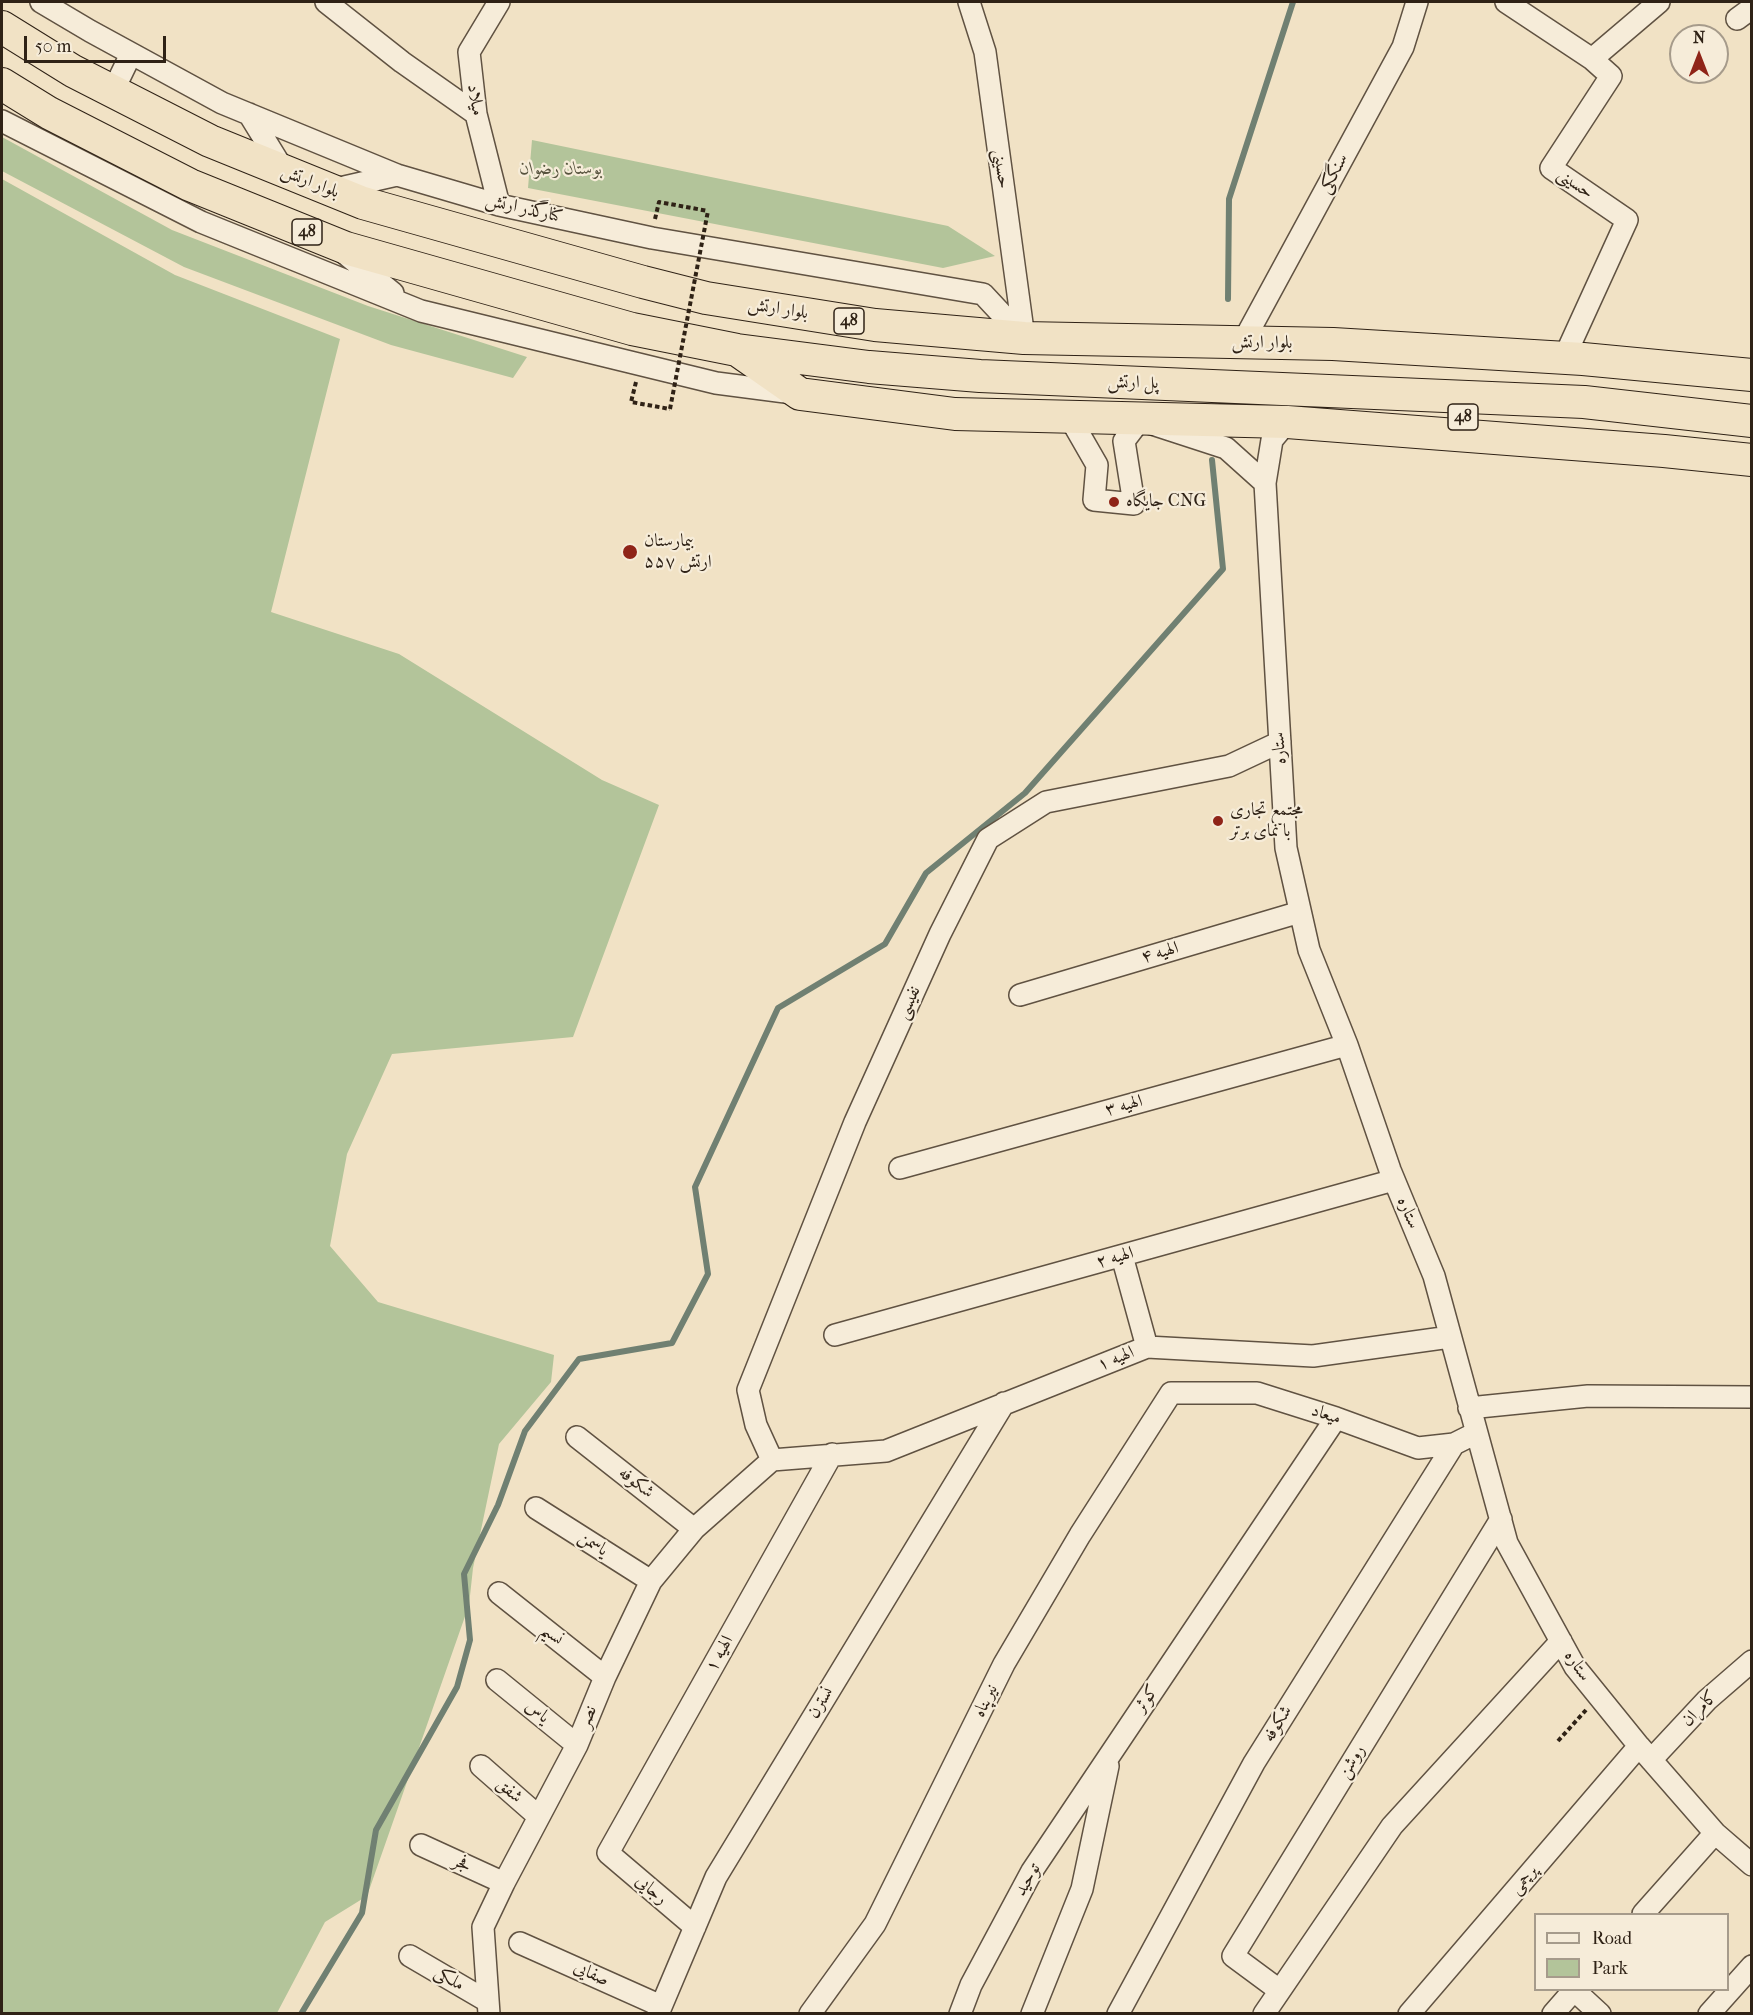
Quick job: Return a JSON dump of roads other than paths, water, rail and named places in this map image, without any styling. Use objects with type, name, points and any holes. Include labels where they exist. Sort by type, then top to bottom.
[{"type":"highway","name":"بلوار ارتش","points":[[2,27],[73,70],[210,141],[363,203],[706,298],[875,325],[1024,338],[1333,344],[1564,358],[1752,375]]},
{"type":"highway","name":"48","points":[[2,84],[49,113],[189,185],[330,242],[632,329],[737,350]]},
{"type":"highway","name":"پل ارتش","points":[[737,350],[869,367],[1089,382],[1176,383]]},
{"type":"highway","points":[[737,350],[800,394],[955,414],[1287,422],[1664,451],[1752,460]]},
{"type":"highway","name":"48","points":[[1176,383],[1252,404],[1546,422],[1752,440]]},
{"type":"highway","points":[[1176,383],[1584,402],[1752,422]]},
{"type":"street","name":"کنارگذر ارتش","points":[[41,2],[222,103],[397,175],[499,205],[652,238],[982,294],[1024,338]]},
{"type":"street","points":[[326,2],[402,62],[476,114]]},
{"type":"street","name":"میلاد","points":[[499,2],[469,52],[476,114],[499,205]]},
{"type":"street","name":"حسینی","points":[[969,2],[985,52],[1024,338]]},
{"type":"street","name":"سنگکی","points":[[1243,342],[1403,46],[1417,2]]},
{"type":"street","points":[[1506,2],[1592,59],[1659,2]]},
{"type":"street","points":[[113,91],[131,54]]},
{"type":"street","name":"حسینی","points":[[1564,358],[1627,220],[1551,168],[1611,76],[1592,59]]},
{"type":"street","points":[[249,114],[284,171]]},
{"type":"street","points":[[2,121],[201,222],[421,311],[716,383],[800,394]]},
{"type":"street","points":[[331,190],[397,175]]},
{"type":"street","points":[[330,242],[411,307]]},
{"type":"street","points":[[1070,417],[1097,465],[1094,500],[1134,504],[1124,441],[1140,420],[1226,448],[1264,483]]},
{"type":"street","name":"ستاره","points":[[1287,422],[1272,440],[1264,483],[1286,848],[1309,950],[1347,1045],[1394,1180],[1434,1276],[1507,1543],[1575,1667],[1645,1753],[1715,1833],[1752,1865]]},
{"type":"street","name":"نفیسی","points":[[772,1460],[756,1425],[748,1390],[855,1122],[940,934],[988,839],[1046,802],[1229,766],[1280,742]]},
{"type":"street","name":"الهیه ۴","points":[[1020,995],[1300,912]]},
{"type":"street","name":"الهیه ۳","points":[[900,1168],[1347,1045]]},
{"type":"street","name":"الهیه ۲","points":[[835,1335],[1394,1180]]},
{"type":"street","points":[[1122,1256],[1147,1347]]},
{"type":"street","name":"الهیه ۱","points":[[772,1460],[886,1451],[1147,1347],[1313,1356],[1450,1337]]},
{"type":"street","name":"میعاد","points":[[1171,1393],[1257,1393],[1336,1418],[1418,1448],[1454,1444],[1476,1433]]},
{"type":"street","name":"نیرپناه","points":[[810,2013],[875,1924],[1004,1664],[1080,1535],[1171,1393]]},
{"type":"street","points":[[1469,1408],[1588,1396],[1752,1397]]},
{"type":"street","name":"نسترن","points":[[660,2010],[716,1877],[1004,1403]]},
{"type":"street","name":"کوثر","points":[[1032,2013],[1082,1889],[1110,1754],[1336,1418]]},
{"type":"street","name":"شکوفه","points":[[577,1437],[694,1529]]},
{"type":"street","name":"شکوفه","points":[[1118,2013],[1254,1763],[1454,1444]]},
{"type":"street","name":"الهیه ۱","points":[[608,1853],[832,1454]]},
{"type":"street","name":"نصر","points":[[488,2007],[483,1927],[538,1816],[577,1745],[605,1677],[651,1581],[694,1529],[772,1460]]},
{"type":"street","name":"یاسمن","points":[[536,1508],[651,1581]]},
{"type":"street","name":"روشن","points":[[1279,1990],[1233,1956],[1501,1519]]},
{"type":"street","name":"نسیم","points":[[499,1593],[605,1677]]},
{"type":"street","points":[[1266,2013],[1279,1990],[1392,1826],[1561,1641]]},
{"type":"street","name":"کامران","points":[[1645,1753],[1752,1661]]},
{"type":"street","name":"یاس","points":[[497,1680],[577,1745]]},
{"type":"street","name":"پرچمی","points":[[1409,2013],[1645,1753]]},
{"type":"street","name":"توحید","points":[[960,2013],[971,1985],[1032,1871],[1110,1754]]},
{"type":"street","name":"شفق","points":[[481,1766],[538,1816]]},
{"type":"street","points":[[1644,1913],[1715,1833]]},
{"type":"street","name":"فجر","points":[[421,1845],[504,1883]]},
{"type":"street","name":"رجایی","points":[[608,1853],[694,1927]]},
{"type":"street","name":"صفایی","points":[[520,1943],[660,2010]]},
{"type":"street","name":"ملکی","points":[[410,1956],[488,2007]]},
{"type":"street","points":[[1709,2013],[1752,1966]]},
{"type":"street","points":[[1552,2013],[1573,1991]]},
{"type":"street","points":[[1575,1991],[1600,2013]]},
{"type":"waterway","points":[[1228,299],[1229,199],[1293,2]]},
{"type":"waterway","points":[[301,2014],[362,1913],[376,1830],[457,1687],[470,1640],[464,1574],[498,1505],[525,1431],[579,1359],[672,1343],[708,1274],[695,1187],[778,1008],[885,944],[926,873],[1025,793],[1223,569],[1212,460]]},
{"type":"place","name":"جایگاه CNG","points":[[1114,502]]},
{"type":"place","name":"بیمارستان ۵۵۷ ارتش","points":[[630,552]]},
{"type":"place","name":"مجتمع تجاری با نمای برتر","points":[[1218,821]]},
{"type":"park label","name":"بوستان رضوان","points":[[561,170]]}]
